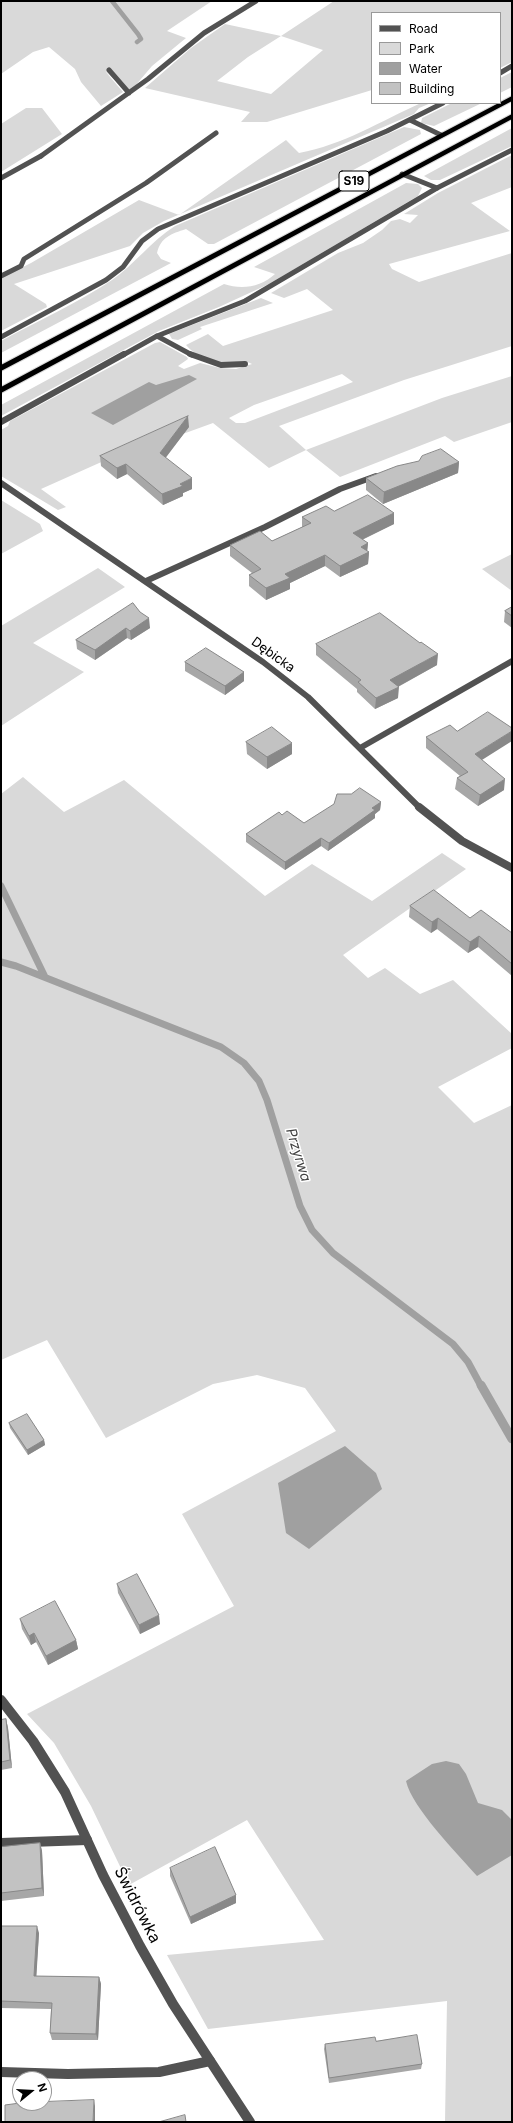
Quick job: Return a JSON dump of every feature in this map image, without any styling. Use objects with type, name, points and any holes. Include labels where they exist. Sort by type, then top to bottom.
[{"type":"highway","name":"S19","points":[[501,104],[512,98]]},
{"type":"highway","name":"S19","points":[[1,368],[500,104]]},
{"type":"highway","name":"S19","points":[[1,390],[512,116]]},
{"type":"street","points":[[1,178],[41,156],[129,92],[204,33],[256,1]]},
{"type":"street","points":[[501,72],[512,66]]},
{"type":"street","points":[[109,70],[129,92]]},
{"type":"street","points":[[1,336],[84,294],[106,280],[123,267],[142,241],[158,229],[410,120],[441,104]]},
{"type":"street","points":[[410,120],[441,135]]},
{"type":"street","points":[[1,276],[21,266],[24,259],[145,184],[190,154],[216,133]]},
{"type":"street","points":[[1,422],[157,336],[245,301],[262,292],[437,188],[512,150]]},
{"type":"street","points":[[402,174],[437,188]]},
{"type":"street","points":[[157,336],[214,365],[227,367],[245,364]]},
{"type":"street","points":[[146,581],[282,519],[366,478],[381,475]]},
{"type":"street","name":"Dębicka","points":[[1,483],[50,515],[263,662],[308,697],[411,800],[440,824],[462,841],[512,868]]},
{"type":"street","points":[[360,748],[512,661]]},
{"type":"street","name":"Świdrówka","points":[[1,1700],[41,1754],[65,1792],[87,1840],[140,1946],[173,2004],[250,2122]]},
{"type":"street","points":[[1,1843],[87,1840]]},
{"type":"street","points":[[1,2072],[68,2074],[159,2072],[210,2062]]},
{"type":"green space","points":[[1,1],[212,1],[167,31],[186,38],[152,66],[129,93],[105,71],[123,92],[101,106],[81,82],[75,69],[49,47],[33,52],[1,74]]},
{"type":"green space","points":[[334,1],[512,1],[512,62],[501,68],[501,12],[371,12],[371,90],[267,122],[241,122],[250,112],[145,88],[191,48],[225,24],[281,36]],"holes":[[[281,36],[323,50],[271,94],[217,81],[248,57]]]},
{"type":"green space","points":[[512,72],[512,87],[501,92],[501,78]]},
{"type":"green space","points":[[419,104],[429,104],[419,108],[414,114],[181,214],[286,140],[299,153],[315,149],[362,132]]},
{"type":"green space","points":[[450,104],[480,104],[434,126],[421,123],[422,118]]},
{"type":"green space","points":[[26,108],[42,108],[62,134],[1,172],[1,124]]},
{"type":"green space","points":[[404,127],[420,130],[421,134],[214,244],[208,244],[186,229],[167,237],[161,243],[157,253],[161,259],[171,263],[1,353],[1,341],[71,304],[112,280],[166,232],[175,226]]},
{"type":"green space","points":[[512,128],[512,146],[440,180],[431,180],[424,176]]},
{"type":"green space","points":[[512,155],[512,168],[510,169],[512,170],[512,187],[471,203],[510,231],[389,264],[392,269],[419,282],[512,253],[512,346],[404,380],[279,426],[306,450],[269,468],[213,423],[180,435],[173,430],[41,489],[66,507],[58,510],[1,476],[1,430],[8,426],[10,421],[155,343],[160,342],[187,357],[188,359],[178,366],[184,369],[200,363],[220,368],[236,369],[252,364],[246,362],[222,363],[210,360],[199,356],[186,345],[208,334],[223,346],[333,310],[307,289],[284,298],[271,293],[338,253],[363,243],[382,230],[391,221],[400,219],[410,223],[418,215],[404,214],[438,193]],"holes":[[[342,374],[353,382],[245,423],[236,423],[229,418],[254,405]]]},
{"type":"green space","points":[[406,183],[418,184],[422,188],[418,196],[269,284],[219,307],[159,331],[1,416],[1,405],[224,284],[244,287],[264,282],[275,274],[254,267]]},
{"type":"green space","points":[[139,200],[178,215],[143,233],[130,246],[14,284],[46,304],[47,307],[1,331],[1,278],[31,263]]},
{"type":"green space","points":[[261,298],[273,303],[200,327],[202,329],[178,340],[172,339],[169,334]]},
{"type":"green space","points":[[512,376],[512,422],[454,442],[445,436],[340,477],[306,450],[442,398]]},
{"type":"green space","points":[[1,500],[40,524],[43,531],[1,554]]},
{"type":"green space","points":[[512,554],[512,591],[482,569]]},
{"type":"green space","points":[[98,568],[125,587],[33,643],[84,672],[1,726],[1,626]]},
{"type":"green space","points":[[23,777],[64,812],[124,780],[265,896],[312,864],[372,901],[442,853],[466,869],[343,955],[368,978],[385,968],[420,994],[453,980],[512,1034],[512,1048],[438,1087],[474,1123],[512,1105],[512,2122],[445,2122],[447,2001],[208,2029],[167,1955],[324,1940],[247,1820],[129,1885],[91,1806],[54,1743],[27,1714],[234,1606],[182,1514],[336,1431],[305,1388],[257,1375],[213,1384],[106,1438],[47,1340],[1,1360],[1,794]]},
{"type":"water","points":[[189,375],[197,379],[113,425],[91,413],[149,382],[156,385]]},
{"type":"water","points":[[345,1446],[376,1473],[382,1489],[309,1549],[286,1533],[278,1483]]},
{"type":"water","points":[[446,1761],[459,1764],[466,1774],[478,1803],[502,1810],[512,1820],[512,1855],[477,1876],[426,1817],[410,1792],[406,1781],[432,1764]]},
{"type":"building","points":[[188,416],[160,453],[192,478],[180,484],[183,486],[162,494],[126,464],[117,468],[100,456]]},
{"type":"building","points":[[441,449],[459,462],[384,492],[366,478],[397,466],[419,461],[422,456]]},
{"type":"building","points":[[368,495],[394,513],[353,533],[368,543],[361,547],[369,552],[340,566],[325,555],[285,574],[290,578],[266,588],[249,575],[261,569],[230,545],[260,531],[272,541],[311,523],[302,517],[326,506],[334,511]]},
{"type":"building","points":[[133,603],[140,612],[149,618],[130,631],[126,628],[95,650],[76,640]]},
{"type":"building","points":[[512,607],[512,616],[505,611]]},
{"type":"building","points":[[380,613],[420,643],[421,642],[438,654],[390,680],[399,687],[376,698],[358,682],[361,680],[316,644]]},
{"type":"building","points":[[206,648],[244,672],[225,686],[185,662]]},
{"type":"building","points":[[488,712],[512,728],[512,731],[475,754],[505,779],[480,795],[457,778],[468,772],[426,737],[450,725],[457,731]]},
{"type":"building","points":[[272,727],[292,743],[267,757],[246,742]]},
{"type":"building","points":[[360,788],[381,802],[372,808],[375,810],[329,843],[321,838],[285,862],[246,834],[279,812],[282,815],[287,811],[304,823],[334,804],[337,794],[351,794]]},
{"type":"building","points":[[434,890],[470,918],[481,910],[512,933],[512,964],[479,936],[470,942],[438,918],[432,922],[410,906]]},
{"type":"building","points":[[27,1414],[44,1440],[27,1450],[9,1423]]},
{"type":"building","points":[[137,1574],[159,1615],[139,1625],[117,1584]]},
{"type":"building","points":[[55,1601],[76,1640],[46,1656],[34,1633],[29,1636],[20,1619]]},
{"type":"building","points":[[6,1719],[10,1760],[1,1762],[1,1720]]},
{"type":"building","points":[[40,1843],[42,1888],[1,1893],[1,1847]]},
{"type":"building","points":[[215,1847],[236,1895],[190,1917],[170,1868]]},
{"type":"building","points":[[1,1926],[37,1926],[34,1976],[99,1977],[96,2034],[50,2033],[52,2003],[1,2001]]},
{"type":"building","points":[[417,2035],[422,2064],[329,2078],[325,2044],[375,2037],[376,2041]]},
{"type":"building","points":[[94,2100],[93,2122],[5,2122],[5,2105],[12,2104],[12,2111],[52,2111],[52,2102]]},
{"type":"building","points":[[185,2115],[186,2122],[159,2122]]},
{"type":"waterway","points":[[112,1],[138,34],[141,39],[137,42]]},
{"type":"waterway","points":[[1,886],[45,977]]},
{"type":"waterway","name":"Przyrwa","points":[[1,962],[16,966],[221,1047],[244,1063],[259,1081],[267,1100],[300,1206],[312,1230],[333,1253],[453,1344],[468,1362],[481,1386]]},
{"type":"waterway","name":"Przyrwa","points":[[481,1385],[512,1439]]}]
